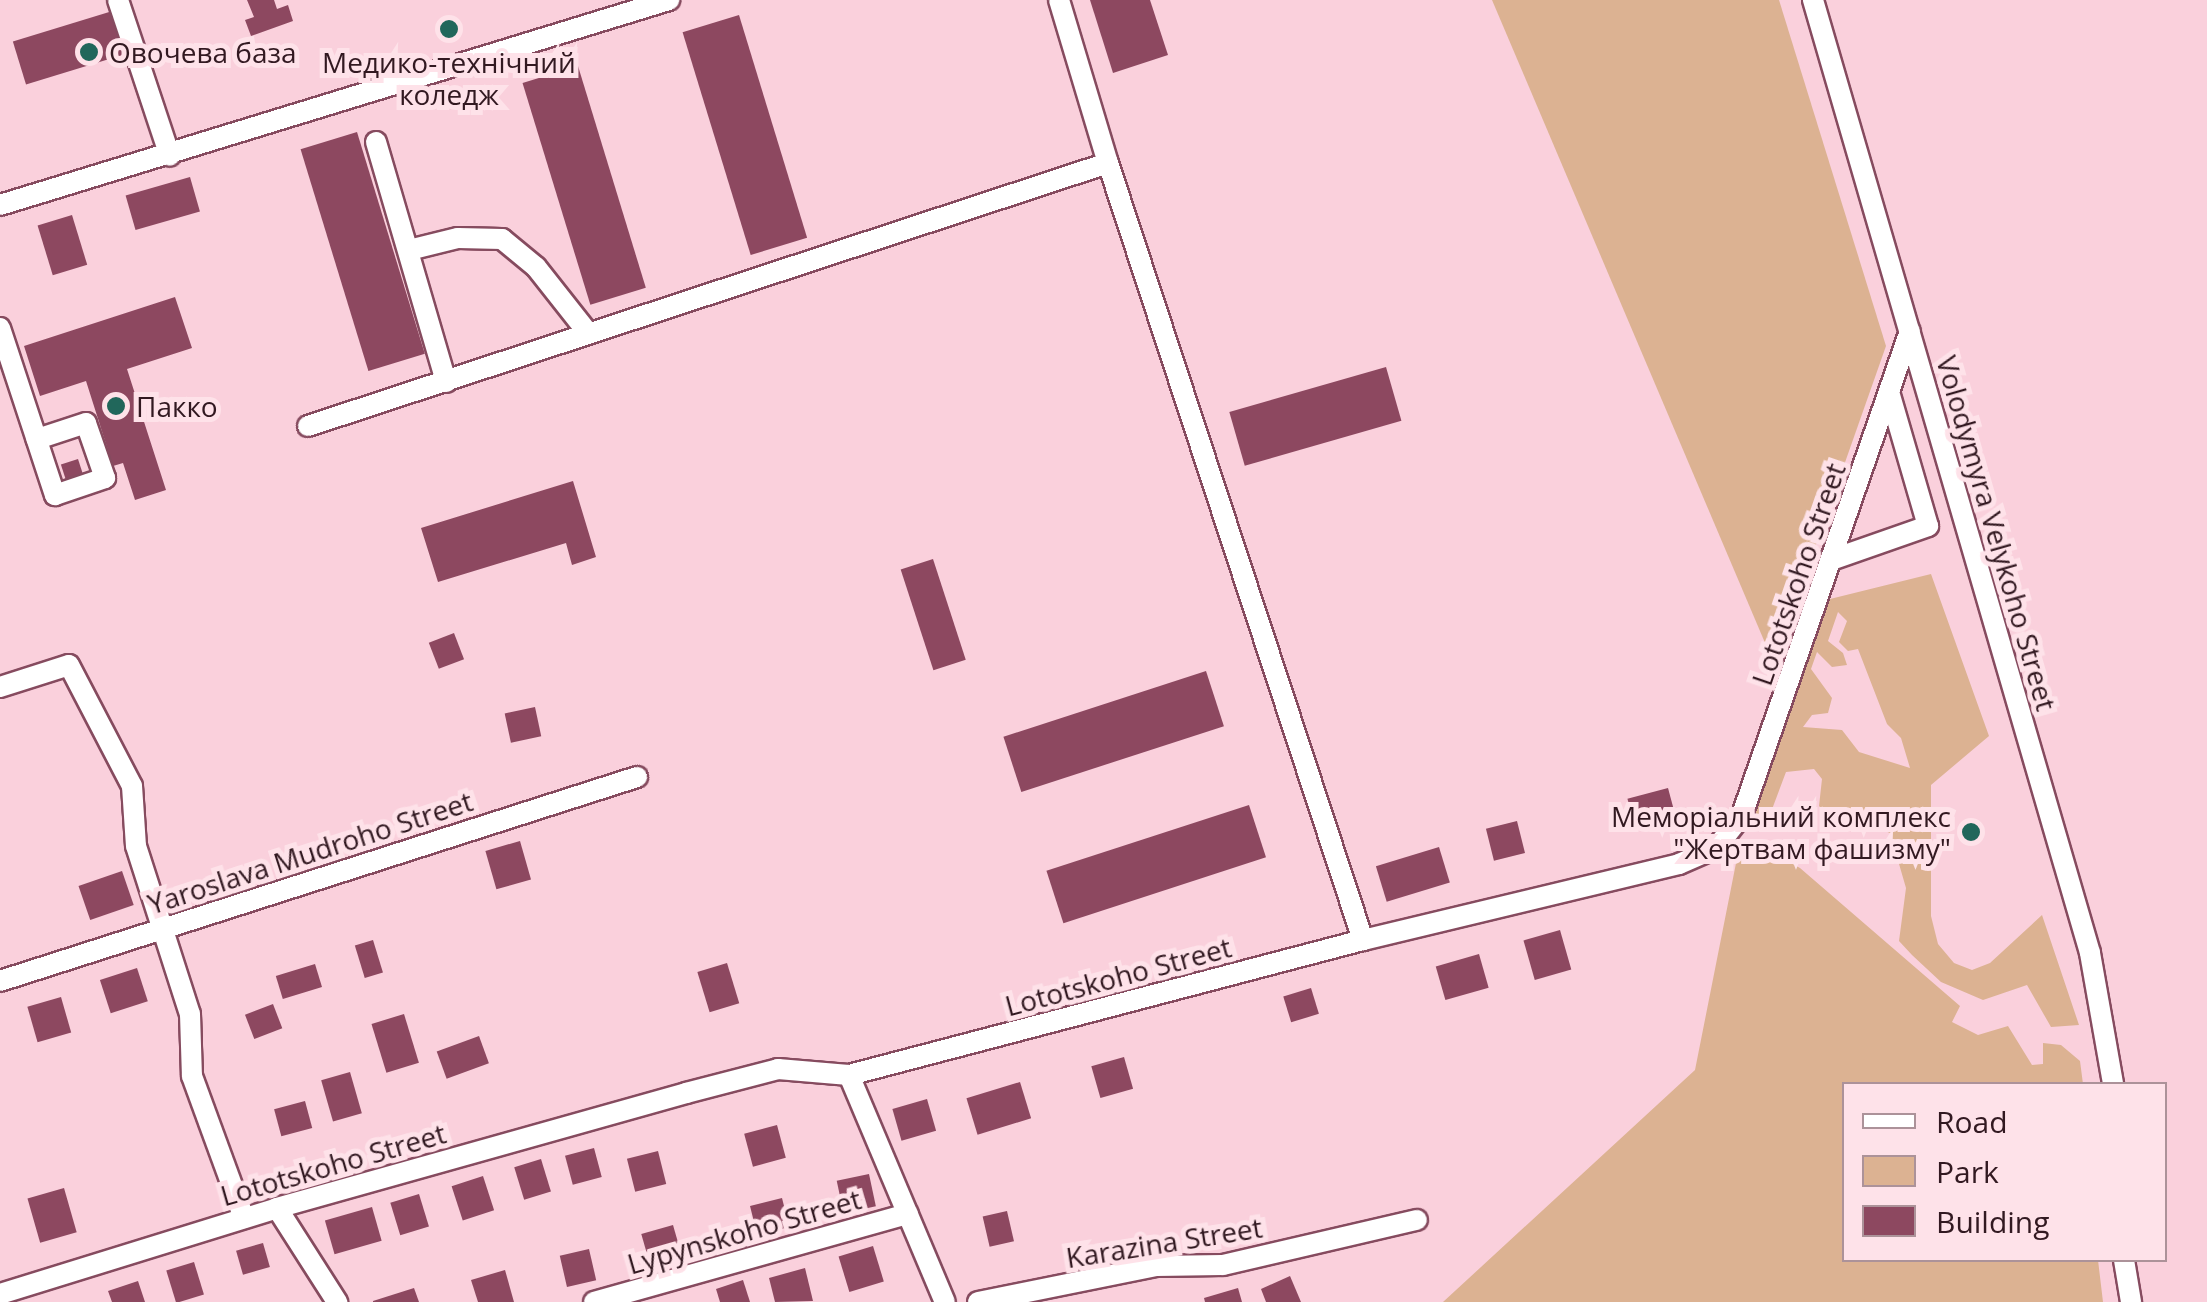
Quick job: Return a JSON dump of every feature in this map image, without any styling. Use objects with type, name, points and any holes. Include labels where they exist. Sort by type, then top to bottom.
[{"type":"street","points":[[118,0],[170,156]]},
{"type":"street","points":[[0,205],[669,0]]},
{"type":"street","points":[[1059,0],[1108,163],[1363,940]]},
{"type":"street","name":"Volodymyra Velykoho Street","points":[[1813,0],[2090,953],[2113,1082]]},
{"type":"street","points":[[376,142],[446,382]]},
{"type":"street","points":[[308,426],[1108,163]]},
{"type":"street","points":[[409,250],[458,238],[502,239],[536,267],[589,334]]},
{"type":"street","points":[[0,328],[37,439]]},
{"type":"street","name":"Lototskoho Street","points":[[0,1294],[277,1208],[778,1069],[849,1075],[1363,940],[1679,864],[1716,848],[1742,815],[1910,331]]},
{"type":"street","points":[[1831,560],[1928,526],[1889,392]]},
{"type":"street","points":[[0,687],[68,665],[132,786],[136,846],[190,1014],[192,1076],[244,1218]]},
{"type":"street","name":"Yaroslava Mudroho Street","points":[[0,981],[637,776]]},
{"type":"street","points":[[849,1075],[945,1302]]},
{"type":"street","points":[[277,1208],[336,1302]]},
{"type":"street","name":"Lypynskoho Street","points":[[594,1302],[908,1214]]},
{"type":"street","name":"Karazina Street","points":[[978,1302],[1156,1266],[1223,1265],[1416,1220]]},
{"type":"street","points":[[2119,1302],[2123,1262]]},
{"type":"street","points":[[2123,1262],[2131,1302]]},
{"type":"green space","points":[[1492,0],[1779,0],[1886,346],[1774,664]]},
{"type":"green space","points":[[1931,574],[1989,736],[1931,785],[1931,916],[1938,944],[1954,963],[1972,970],[1990,963],[2042,915],[2079,1025],[2051,1027],[2027,985],[1983,1000],[1941,982],[1912,955],[1899,941],[1906,888],[1890,833],[1851,817],[1835,823],[1819,806],[1822,779],[1814,769],[1786,772],[1765,828],[1754,829],[1753,809],[1830,599]],"holes":[[[1838,612],[1847,621],[1839,642],[1848,651],[1858,649],[1887,724],[1901,738],[1910,768],[1859,752],[1842,730],[1803,727],[1812,715],[1828,713],[1832,698],[1811,669],[1817,652],[1832,667],[1847,665],[1843,653],[1828,641]]]},
{"type":"green space","points":[[1739,848],[1767,850],[1800,868],[1960,1006],[1952,1022],[1978,1035],[2008,1026],[2032,1065],[2043,1064],[2043,1043],[2061,1045],[2080,1061],[2083,1082],[1842,1082],[1842,1262],[2098,1262],[2103,1302],[1443,1302],[1695,1070]]},
{"type":"building","points":[[247,0],[274,0],[277,9],[288,5],[293,21],[251,36],[245,20],[254,17]]},
{"type":"building","points":[[1090,0],[1150,0],[1168,55],[1113,73]]},
{"type":"building","points":[[119,9],[132,52],[26,84],[13,41]]},
{"type":"building","points":[[739,15],[807,238],[751,255],[683,32]]},
{"type":"building","points":[[578,66],[646,288],[590,305],[523,83]]},
{"type":"building","points":[[357,132],[425,354],[368,371],[301,149]]},
{"type":"building","points":[[190,177],[200,212],[136,230],[126,195]]},
{"type":"building","points":[[72,215],[87,265],[53,275],[38,226]]},
{"type":"building","name":"Пакко","points":[[175,297],[192,348],[127,369],[166,490],[135,500],[123,463],[113,466],[86,381],[40,396],[24,346]]},
{"type":"building","points":[[1386,367],[1401,421],[1245,466],[1229,412]]},
{"type":"building","points":[[78,459],[83,474],[66,480],[61,465]]},
{"type":"building","points":[[573,481],[596,557],[572,565],[566,543],[438,582],[421,528]]},
{"type":"building","points":[[933,559],[966,660],[933,670],[901,570]]},
{"type":"building","points":[[454,633],[464,659],[439,669],[429,643]]},
{"type":"building","points":[[1206,671],[1224,726],[1021,792],[1003,737]]},
{"type":"building","points":[[535,707],[541,736],[511,743],[505,713]]},
{"type":"building","points":[[1668,788],[1676,817],[1635,828],[1627,799]]},
{"type":"building","points":[[1249,805],[1266,857],[1063,923],[1046,871]]},
{"type":"building","points":[[1517,821],[1525,853],[1494,861],[1486,829]]},
{"type":"building","points":[[520,841],[531,879],[496,889],[485,851]]},
{"type":"building","points":[[1439,847],[1450,882],[1387,902],[1376,866]]},
{"type":"building","points":[[122,871],[134,905],[90,920],[79,886]]},
{"type":"building","points":[[1560,930],[1571,969],[1535,980],[1523,940]]},
{"type":"building","points":[[373,940],[383,973],[365,978],[355,946]]},
{"type":"building","points":[[1479,954],[1489,988],[1445,1000],[1436,966]]},
{"type":"building","points":[[727,963],[739,1003],[710,1012],[697,972]]},
{"type":"building","points":[[315,964],[322,987],[283,999],[276,976]]},
{"type":"building","points":[[137,968],[148,1001],[111,1013],[100,980]]},
{"type":"building","points":[[1311,988],[1319,1014],[1291,1022],[1283,996]]},
{"type":"building","points":[[61,997],[71,1033],[38,1042],[27,1007]]},
{"type":"building","points":[[273,1004],[282,1028],[254,1039],[245,1015]]},
{"type":"building","points":[[404,1014],[419,1063],[386,1073],[371,1024]]},
{"type":"building","points":[[479,1036],[489,1063],[447,1079],[437,1051]]},
{"type":"building","points":[[1124,1057],[1133,1089],[1100,1098],[1091,1066]]},
{"type":"building","points":[[350,1072],[362,1113],[333,1122],[321,1080]]},
{"type":"building","points":[[1020,1082],[1031,1118],[978,1135],[966,1098]]},
{"type":"building","points":[[927,1099],[936,1131],[901,1141],[892,1109]]},
{"type":"building","points":[[305,1101],[312,1128],[281,1136],[274,1109]]},
{"type":"building","points":[[777,1125],[786,1158],[753,1167],[744,1134]]},
{"type":"building","points":[[594,1148],[602,1177],[573,1185],[565,1156]]},
{"type":"building","points":[[658,1151],[666,1184],[635,1192],[627,1159]]},
{"type":"building","points":[[541,1159],[551,1192],[524,1200],[514,1167]]},
{"type":"building","points":[[869,1174],[876,1206],[844,1213],[837,1181]]},
{"type":"building","points":[[483,1176],[494,1210],[463,1220],[452,1186]]},
{"type":"building","points":[[64,1188],[77,1232],[40,1243],[27,1198]]},
{"type":"building","points":[[419,1194],[429,1227],[400,1235],[390,1203]]},
{"type":"building","points":[[782,1198],[789,1227],[757,1235],[750,1206]]},
{"type":"building","points":[[372,1207],[382,1241],[335,1254],[325,1221]]},
{"type":"building","points":[[1007,1211],[1014,1241],[990,1247],[983,1217]]},
{"type":"building","points":[[673,1225],[682,1257],[650,1266],[641,1234]]},
{"type":"building","points":[[263,1243],[270,1267],[243,1275],[236,1251]]},
{"type":"building","points":[[873,1246],[884,1281],[849,1292],[839,1257]]},
{"type":"building","points":[[589,1249],[596,1280],[567,1287],[560,1256]]},
{"type":"building","points":[[194,1262],[204,1295],[176,1302],[166,1270]]},
{"type":"building","points":[[805,1268],[813,1301],[775,1302],[769,1278]]},
{"type":"building","points":[[505,1270],[514,1302],[478,1302],[471,1280]]},
{"type":"building","points":[[1290,1276],[1301,1302],[1266,1302],[1261,1289]]},
{"type":"building","points":[[743,1280],[750,1302],[720,1302],[716,1289]]},
{"type":"building","points":[[138,1281],[145,1302],[112,1302],[108,1291]]},
{"type":"building","points":[[414,1288],[419,1302],[373,1302],[373,1301]]},
{"type":"building","points":[[1238,1288],[1242,1302],[1205,1302],[1204,1298]]},
{"type":"place","name":"Медико-технічний коледж","points":[[449,29]]},
{"type":"place","name":"Овочева база","points":[[89,52]]},
{"type":"place","name":"Пакко","points":[[116,406]]},
{"type":"place","name":"Меморіальний комплекс \"Жертвам фашизму\"","points":[[1971,832]]}]
